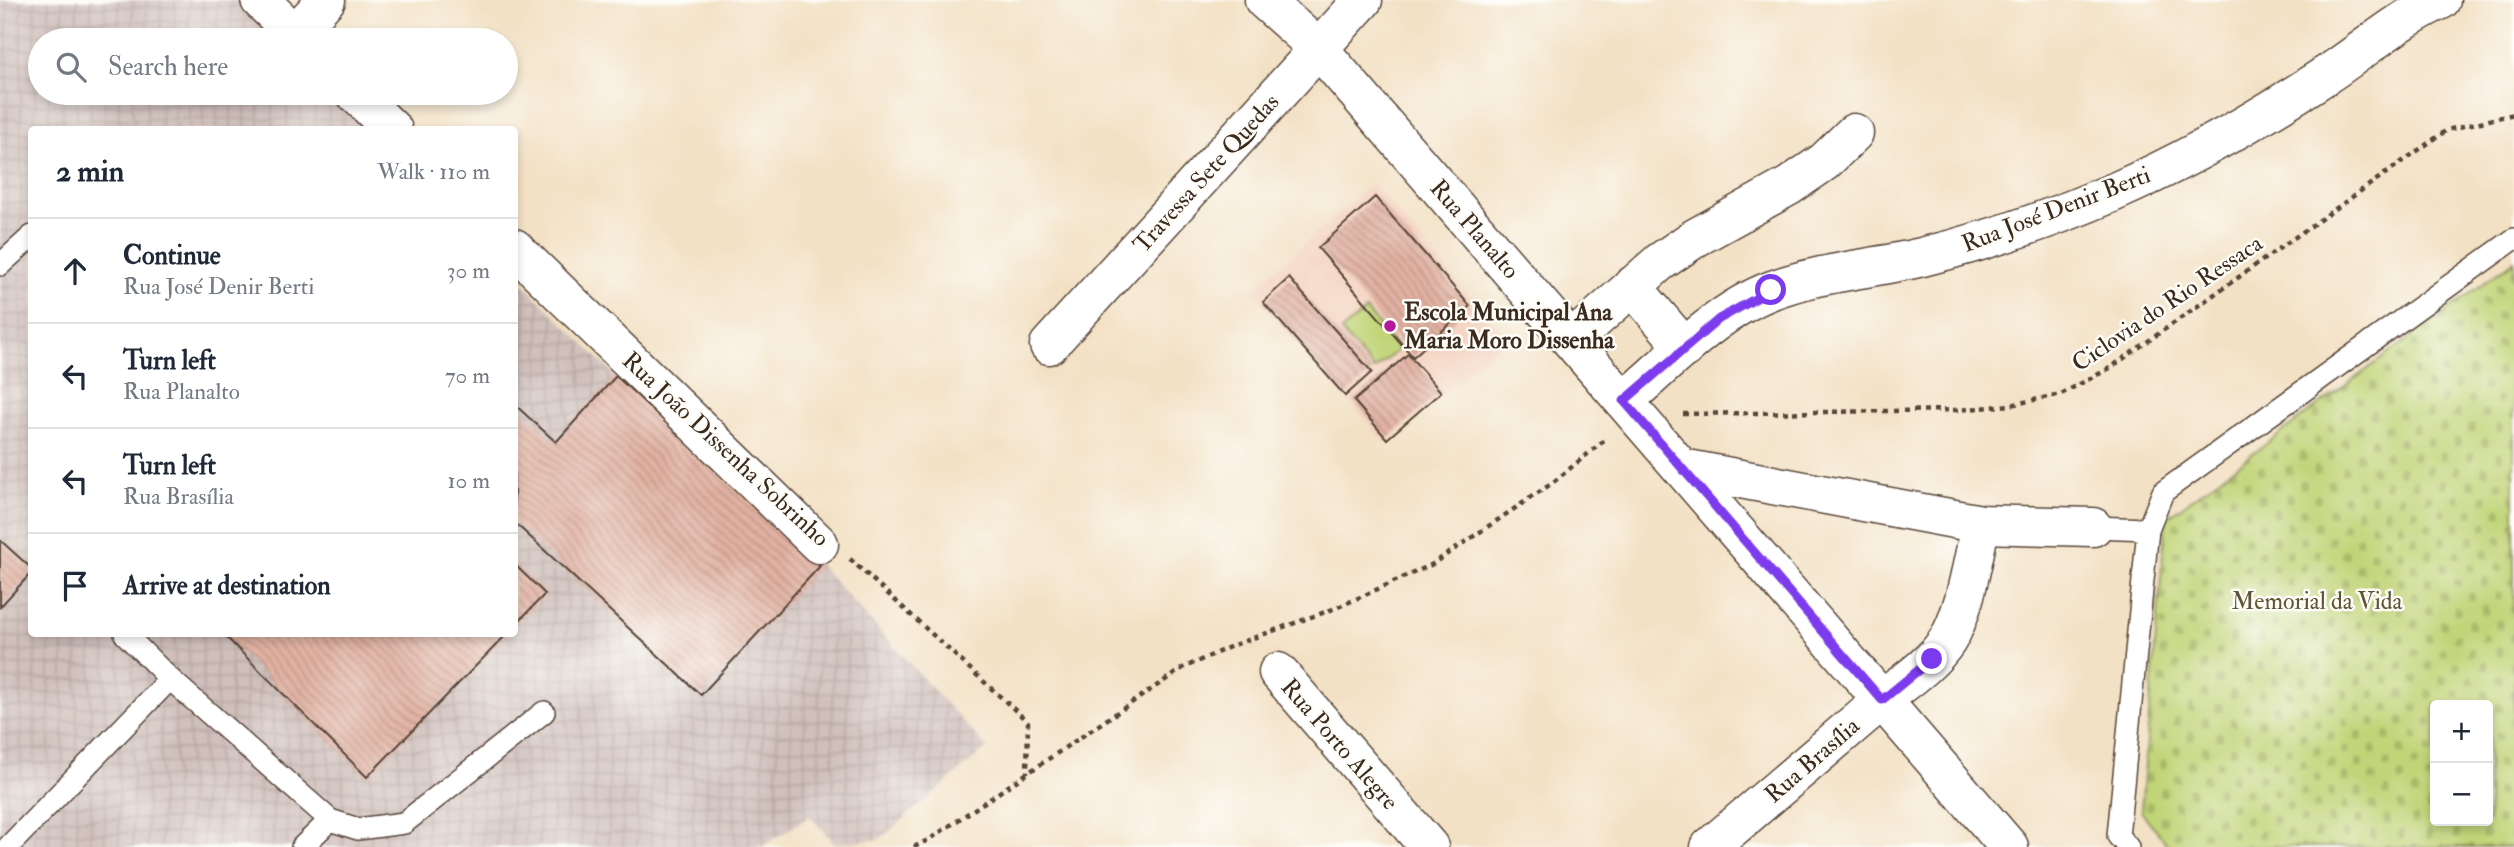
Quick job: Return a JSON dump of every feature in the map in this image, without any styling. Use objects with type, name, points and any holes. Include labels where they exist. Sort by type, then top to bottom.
[{"type":"street","points":[[260,0],[289,28]]},
{"type":"street","points":[[305,28],[326,0]]},
{"type":"street","name":"Rua Planalto","points":[[1264,0],[1319,49],[2009,847]]},
{"type":"street","name":"Travessa Sete Quedas","points":[[1049,345],[1363,0]]},
{"type":"street","name":"Rua José Denir Berti","points":[[1630,408],[1685,348],[1719,319],[1771,290],[1847,270],[1919,257],[2007,233],[2112,193],[2202,150],[2268,112],[2367,48],[2420,9],[2441,0]]},
{"type":"street","points":[[367,105],[389,126]]},
{"type":"street","points":[[1572,341],[1660,262],[1695,238],[1789,186],[1824,162],[1854,133]]},
{"type":"street","name":"Rua João Dissenha Sobrinho","points":[[518,251],[819,544]]},
{"type":"street","points":[[1632,286],[1685,348]]},
{"type":"street","points":[[1682,468],[1981,524],[2093,527]]},
{"type":"street","name":"Rua Brasília","points":[[1710,847],[1932,659],[1947,640],[1957,618],[1981,524]]},
{"type":"street","name":"Rua Porto Alegre","points":[[1278,672],[1429,847]]},
{"type":"lane","points":[[2128,847],[2118,836],[2147,529],[2164,492],[2514,239]]},
{"type":"lane","points":[[0,265],[28,240]]},
{"type":"lane","points":[[2093,527],[2147,529]]},
{"type":"lane","points":[[128,637],[170,679],[330,820],[358,828],[404,823],[544,712]]},
{"type":"lane","points":[[8,847],[170,679]]},
{"type":"lane","points":[[302,847],[330,820]]},
{"type":"path","name":"Ciclovia do Rio Ressaca","points":[[1630,408],[1958,410],[2011,405],[2061,394],[2110,368],[2448,130],[2514,114]]},
{"type":"path","name":"Rua João Dissenha Sobrinho","points":[[819,544],[854,561],[1028,722],[1027,774]]},
{"type":"shaded area","points":[[0,0],[236,0],[265,28],[28,28],[28,105],[342,105],[364,126],[28,126],[28,637],[518,637],[518,279],[616,376],[820,566],[987,748],[880,839],[835,844],[810,816],[761,847],[0,847]]},
{"type":"shaded area","name":"Escola Municipal Ana Maria Moro Dissenha","points":[[1372,184],[1507,338],[1386,444],[1252,290]]},
{"type":"green space","name":"Memorial da Vida","points":[[2514,261],[2514,847],[2169,847],[2141,811],[2166,518]]},
{"type":"green space","points":[[1366,310],[1399,349],[1374,370],[1341,331]]},
{"type":"building","points":[[1375,197],[1470,306],[1413,357],[1318,248]]},
{"type":"building","points":[[1289,278],[1372,372],[1345,396],[1263,302]]},
{"type":"building","points":[[1408,354],[1441,392],[1387,439],[1354,401]]},
{"type":"building","points":[[616,376],[820,566],[701,695],[518,526],[518,408],[556,442]]},
{"type":"building","points":[[0,540],[28,565],[28,576],[0,607]]},
{"type":"building","points":[[518,568],[545,594],[518,622]]},
{"type":"building","points":[[226,637],[504,637],[367,777]]},
{"type":"place","name":"Escola Municipal Ana Maria Moro Dissenha","points":[[1390,326]]},
{"type":"route","points":[[1771,290],[1719,319],[1624,401],[1882,700],[1932,659]]}]
